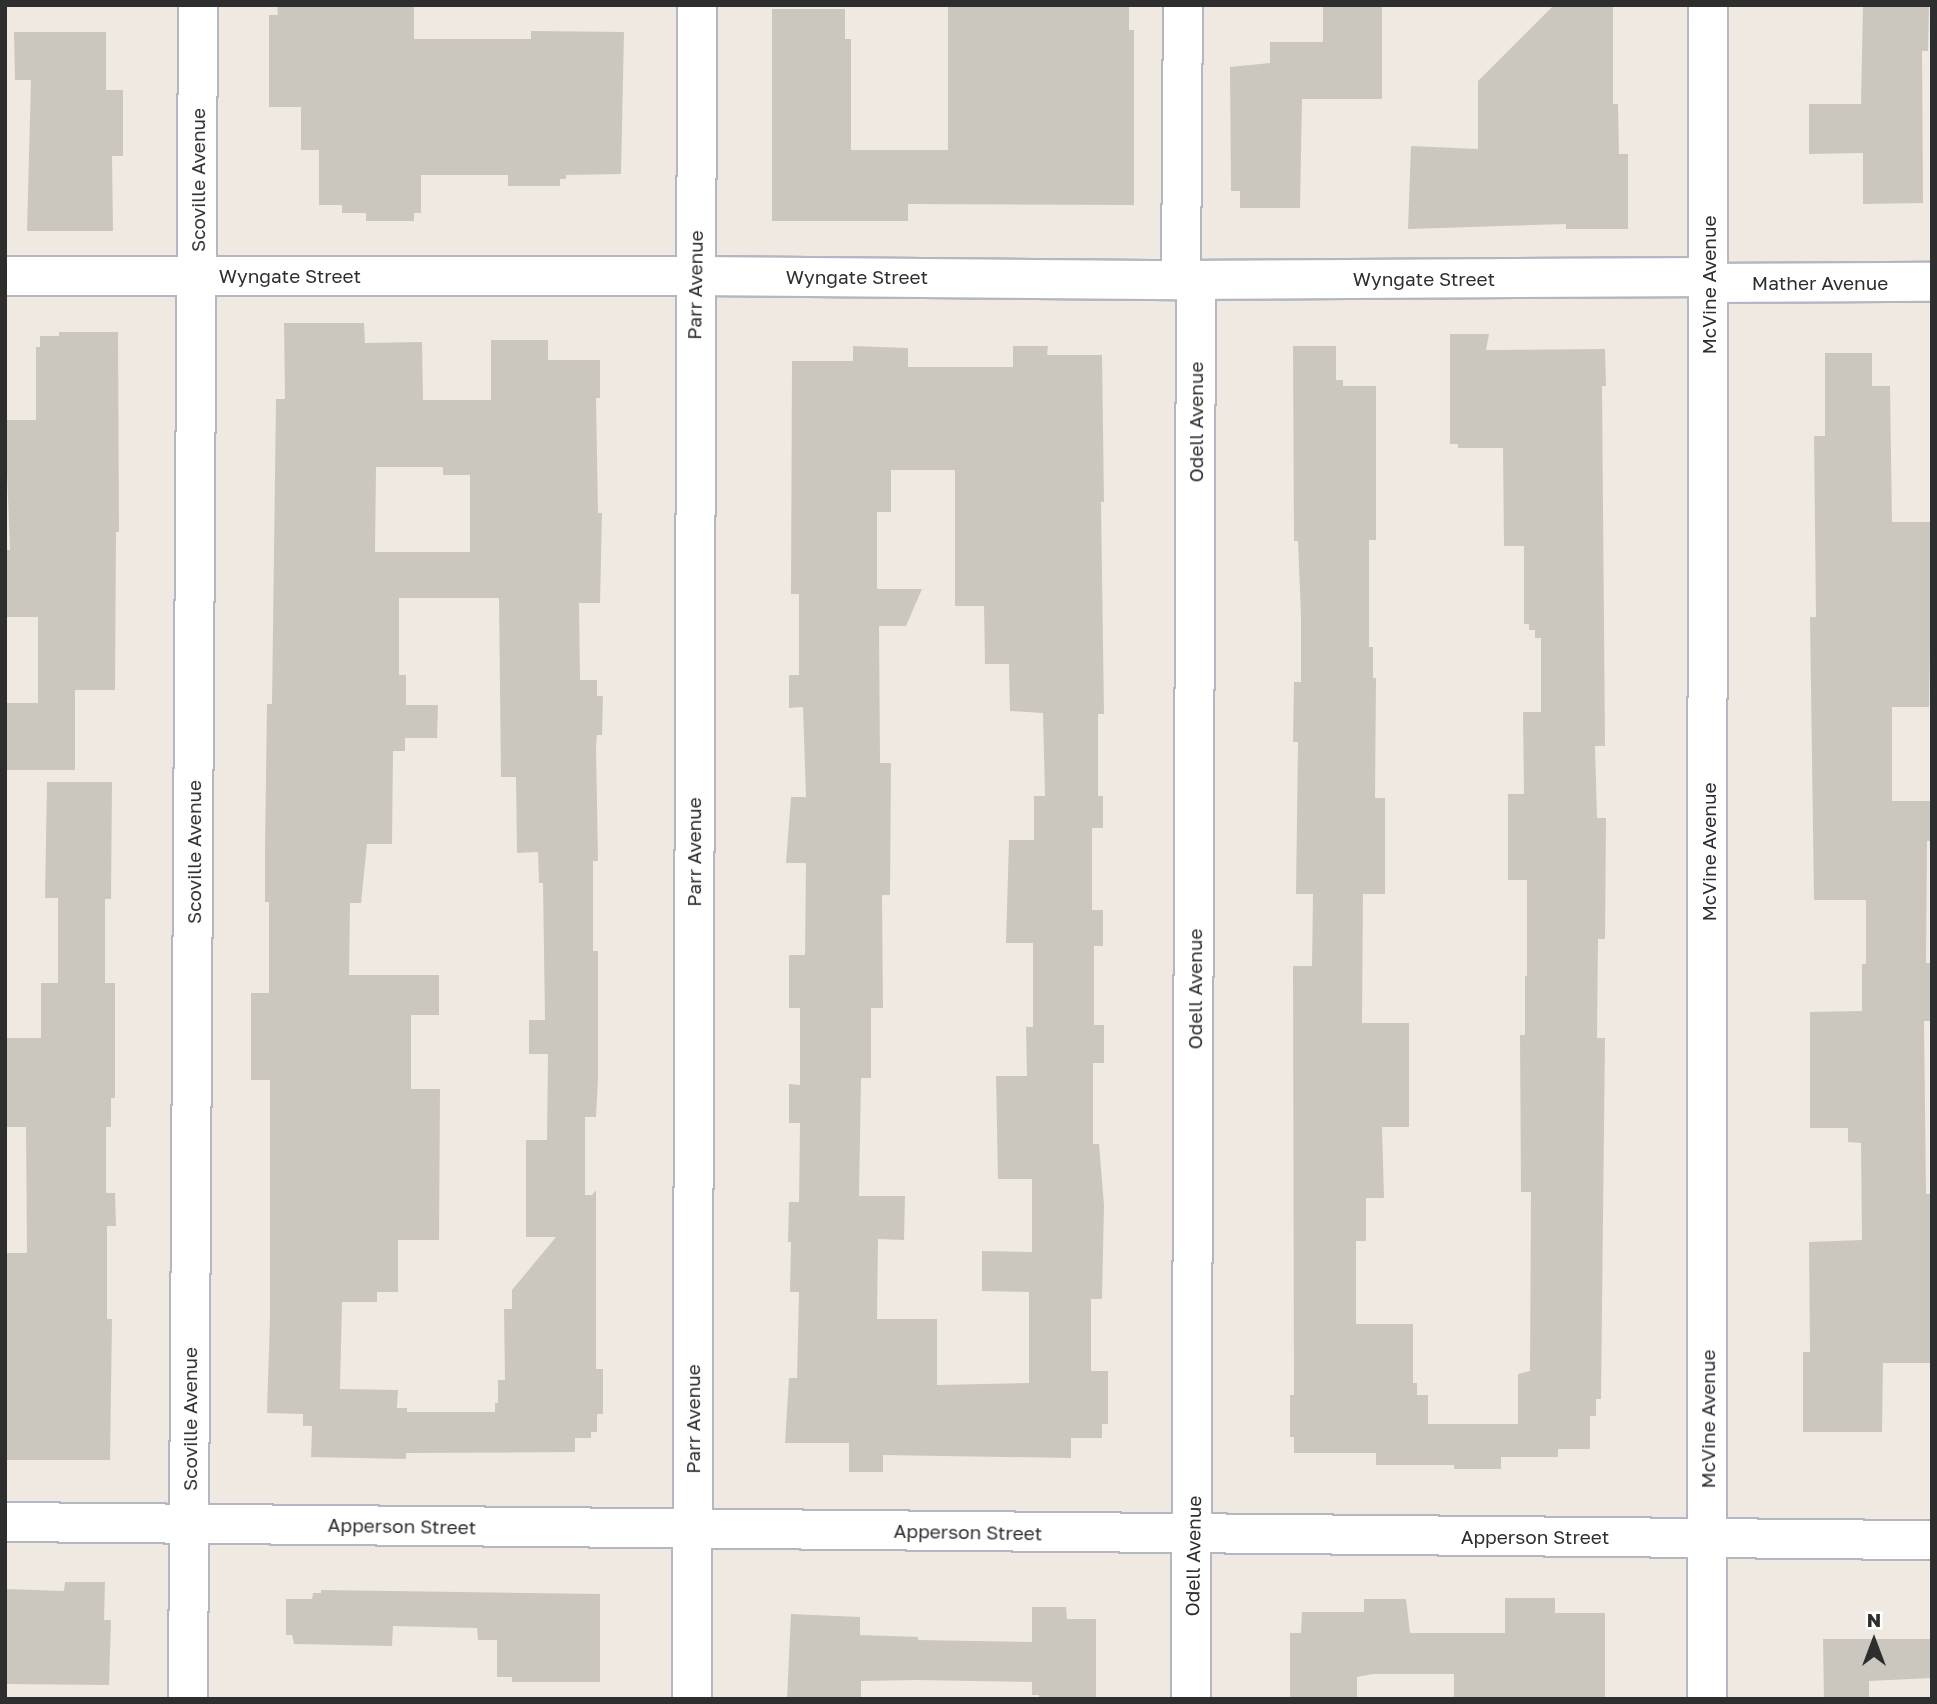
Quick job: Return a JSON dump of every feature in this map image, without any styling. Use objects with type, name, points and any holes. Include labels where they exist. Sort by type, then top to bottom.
[{"type":"street","name":"Scoville Avenue","points":[[188,1699],[198,5]]},
{"type":"street","name":"Parr Avenue","points":[[692,1699],[697,5]]},
{"type":"street","name":"Odell Avenue","points":[[1184,5],[1189,280],[1191,1699]]},
{"type":"street","name":"McVine Avenue","points":[[1707,5],[1707,1699]]},
{"type":"street","name":"Wyngate Street","points":[[5,276],[1709,280]]},
{"type":"street","name":"Mather Avenue","points":[[1709,280],[1932,282]]},
{"type":"street","name":"Apperson Street","points":[[5,1522],[1932,1540]]},
{"type":"building","points":[[277,5],[414,5],[414,39],[531,39],[531,31],[624,32],[621,174],[566,175],[566,179],[560,179],[560,186],[508,186],[508,175],[421,175],[421,213],[414,213],[414,221],[366,221],[366,213],[342,213],[342,205],[319,205],[319,150],[301,150],[301,107],[269,107],[269,15],[278,15]]},
{"type":"building","points":[[948,5],[1129,5],[1129,30],[1134,30],[1134,205],[908,204],[908,221],[772,221],[772,9],[845,9],[845,39],[851,39],[851,150],[948,150]]},
{"type":"building","points":[[1323,5],[1382,5],[1382,99],[1302,99],[1300,208],[1240,208],[1240,191],[1231,191],[1230,67],[1270,63],[1270,42],[1323,42]]},
{"type":"building","points":[[1554,5],[1613,5],[1613,104],[1618,104],[1619,154],[1628,154],[1628,229],[1566,229],[1566,224],[1408,229],[1411,146],[1478,149],[1478,81]]},
{"type":"building","points":[[1863,5],[1929,5],[1928,51],[1922,51],[1923,203],[1863,204],[1863,153],[1809,154],[1809,104],[1861,104]]},
{"type":"building","points":[[14,32],[106,32],[106,90],[123,90],[123,156],[112,156],[113,231],[27,231],[31,80],[15,80]]},
{"type":"building","points":[[284,323],[364,323],[365,343],[422,342],[423,400],[491,400],[491,340],[548,340],[548,360],[600,360],[600,398],[596,398],[598,513],[602,513],[600,603],[579,603],[580,680],[597,680],[597,696],[603,696],[602,735],[597,735],[596,747],[598,861],[593,861],[593,951],[598,951],[598,1078],[596,1117],[585,1117],[585,1195],[592,1195],[596,1190],[596,1369],[603,1369],[603,1414],[597,1414],[597,1432],[591,1432],[591,1438],[575,1438],[575,1452],[406,1453],[406,1459],[311,1457],[312,1426],[303,1426],[303,1414],[267,1413],[270,1318],[270,1080],[251,1080],[251,993],[269,993],[269,902],[265,902],[267,704],[272,704],[276,399],[285,399]],"holes":[[[376,467],[443,467],[443,475],[470,475],[470,552],[375,552]],[[399,598],[499,598],[501,777],[516,777],[517,853],[538,852],[539,883],[543,883],[545,1020],[529,1020],[529,1054],[548,1054],[547,1140],[526,1140],[526,1237],[556,1237],[512,1290],[512,1309],[504,1309],[505,1380],[498,1380],[498,1403],[495,1403],[495,1412],[407,1412],[407,1408],[397,1408],[398,1390],[340,1389],[342,1302],[377,1302],[377,1292],[398,1292],[398,1240],[439,1240],[440,1089],[411,1089],[411,1015],[439,1015],[439,975],[349,975],[350,903],[361,903],[367,844],[392,844],[393,751],[405,751],[405,738],[437,738],[438,705],[406,705],[406,675],[399,675]]]},
{"type":"building","points":[[59,332],[118,332],[119,532],[116,532],[115,690],[75,690],[75,770],[5,770],[5,703],[38,703],[38,617],[5,617],[5,550],[10,550],[5,420],[36,420],[36,347],[40,347],[40,336],[59,336]]},
{"type":"building","points":[[1450,334],[1489,334],[1486,350],[1605,349],[1606,386],[1602,386],[1605,746],[1595,746],[1597,818],[1606,818],[1605,939],[1598,939],[1597,1038],[1605,1038],[1601,1399],[1596,1399],[1596,1416],[1590,1416],[1590,1449],[1558,1449],[1558,1457],[1501,1457],[1501,1469],[1454,1469],[1454,1465],[1376,1465],[1376,1453],[1294,1453],[1294,1437],[1290,1437],[1290,1395],[1294,1395],[1293,966],[1312,966],[1313,894],[1296,894],[1298,742],[1293,742],[1294,682],[1301,682],[1301,616],[1298,541],[1294,541],[1293,346],[1336,346],[1336,380],[1343,380],[1343,386],[1376,386],[1376,540],[1369,540],[1369,647],[1373,647],[1373,678],[1376,678],[1375,798],[1385,798],[1385,894],[1363,894],[1362,1023],[1409,1023],[1409,1127],[1382,1127],[1384,1198],[1366,1198],[1366,1241],[1356,1241],[1356,1324],[1413,1324],[1413,1383],[1417,1383],[1417,1395],[1428,1395],[1428,1424],[1518,1424],[1518,1374],[1530,1371],[1531,1192],[1521,1192],[1520,1035],[1525,1035],[1527,880],[1508,880],[1508,794],[1524,794],[1523,712],[1541,712],[1541,638],[1535,638],[1535,630],[1529,630],[1529,624],[1524,624],[1524,546],[1504,546],[1503,448],[1458,448],[1458,444],[1450,444]]},
{"type":"building","points":[[853,346],[908,348],[908,367],[1013,367],[1013,346],[1048,346],[1047,355],[1102,355],[1104,714],[1098,714],[1098,796],[1103,796],[1103,828],[1092,828],[1092,910],[1103,910],[1103,946],[1094,946],[1094,1025],[1104,1025],[1104,1063],[1093,1063],[1093,1144],[1099,1144],[1104,1205],[1102,1299],[1091,1299],[1091,1371],[1108,1371],[1108,1424],[1102,1424],[1102,1438],[1071,1438],[1071,1458],[883,1455],[883,1472],[849,1472],[849,1443],[785,1443],[789,1378],[797,1378],[799,1292],[790,1292],[791,1242],[788,1242],[789,1202],[799,1202],[800,1123],[789,1123],[789,1084],[800,1085],[800,1008],[789,1008],[789,955],[805,955],[806,863],[786,863],[791,797],[806,797],[803,707],[789,708],[789,675],[799,675],[799,594],[791,594],[792,361],[853,361]],"holes":[[[891,470],[955,470],[955,606],[984,606],[985,664],[1009,664],[1010,711],[1043,713],[1045,796],[1034,796],[1034,840],[1009,840],[1006,943],[1033,943],[1033,1027],[1026,1027],[1027,1076],[996,1076],[998,1179],[1032,1179],[1032,1252],[982,1251],[982,1291],[1029,1292],[1029,1383],[937,1385],[937,1319],[877,1319],[878,1239],[904,1240],[905,1196],[859,1196],[861,1078],[871,1078],[871,1008],[883,1008],[882,895],[890,895],[891,763],[880,763],[879,626],[906,626],[922,589],[877,589],[877,512],[891,512]]]},
{"type":"building","points":[[1825,353],[1872,353],[1872,386],[1890,386],[1892,522],[1932,522],[1929,707],[1892,707],[1892,801],[1932,801],[1932,841],[1927,841],[1926,963],[1932,963],[1932,1021],[1924,1021],[1926,1194],[1932,1194],[1932,1363],[1883,1363],[1882,1432],[1803,1432],[1803,1352],[1810,1352],[1809,1242],[1862,1240],[1861,1143],[1848,1142],[1848,1128],[1810,1128],[1810,1012],[1862,1011],[1862,964],[1866,964],[1866,900],[1814,900],[1810,617],[1816,617],[1814,436],[1825,436]]},
{"type":"building","points":[[47,782],[112,782],[111,899],[105,899],[105,983],[115,983],[115,1098],[111,1098],[111,1127],[106,1127],[106,1193],[115,1193],[116,1226],[107,1226],[107,1319],[112,1319],[110,1460],[5,1460],[7,1253],[27,1253],[26,1127],[5,1127],[5,1038],[41,1038],[41,983],[58,983],[58,898],[45,898]]},
{"type":"building","points":[[65,1582],[105,1582],[104,1620],[111,1620],[109,1685],[5,1684],[5,1589],[64,1591]]},
{"type":"building","points":[[321,1590],[600,1594],[600,1682],[512,1682],[512,1677],[497,1677],[497,1640],[478,1640],[477,1628],[393,1626],[392,1646],[294,1644],[292,1635],[286,1635],[286,1599],[312,1599],[313,1593],[321,1593]]},
{"type":"building","points":[[1505,1598],[1555,1598],[1555,1613],[1605,1613],[1605,1699],[1454,1699],[1454,1674],[1373,1674],[1357,1677],[1357,1699],[1290,1699],[1290,1633],[1301,1633],[1302,1612],[1364,1612],[1364,1599],[1406,1599],[1410,1633],[1505,1633]]},
{"type":"building","points":[[1032,1607],[1066,1607],[1067,1619],[1096,1619],[1096,1699],[1039,1699],[1039,1695],[1032,1695],[1032,1682],[917,1680],[861,1681],[861,1699],[787,1699],[791,1614],[860,1617],[860,1635],[918,1637],[918,1640],[1032,1642]]},
{"type":"building","points":[[1823,1639],[1932,1639],[1932,1678],[1869,1681],[1869,1699],[1824,1699]]}]
